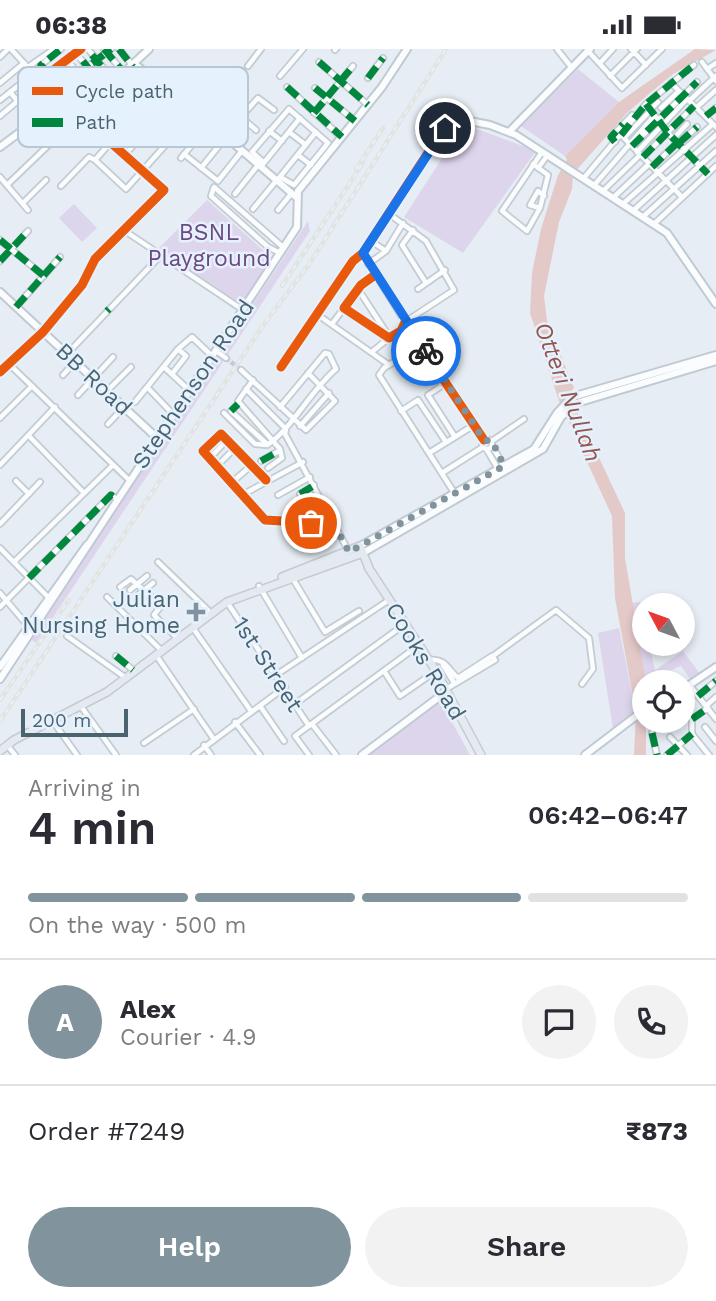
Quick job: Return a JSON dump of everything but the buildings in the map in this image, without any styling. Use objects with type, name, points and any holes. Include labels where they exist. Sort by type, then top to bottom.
[{"type":"main road","points":[[134,66],[149,49]]},
{"type":"main road","points":[[237,147],[294,195],[313,167],[342,137],[382,87],[407,49]]},
{"type":"main road","points":[[510,131],[573,69],[588,50]]},
{"type":"main road","points":[[449,115],[510,131],[645,215],[677,239],[716,297]]},
{"type":"main road","points":[[510,131],[561,163]]},
{"type":"main road","points":[[0,147],[18,133]]},
{"type":"main road","points":[[584,177],[655,223],[674,241],[716,304]]},
{"type":"main road","name":"Stephenson Road","points":[[88,544],[172,413],[243,310],[278,248],[299,220],[294,195]]},
{"type":"main road","name":"BB Road","points":[[0,292],[157,438]]},
{"type":"main road","points":[[456,496],[541,443],[559,415],[574,400],[716,355]]},
{"type":"main road","points":[[574,400],[716,361]]},
{"type":"main road","points":[[0,751],[125,678],[230,597],[357,552],[543,449],[559,415]]},
{"type":"main road","points":[[0,679],[3,663],[88,544]]},
{"type":"main road","points":[[3,663],[88,544]]},
{"type":"main road","name":"Cooks Road","points":[[357,552],[436,671],[481,755]]},
{"type":"main road","points":[[125,678],[211,612],[260,588]]},
{"type":"main road","points":[[695,684],[716,667]]},
{"type":"main road","points":[[362,755],[447,690]]},
{"type":"main road","points":[[587,754],[632,719]]},
{"type":"street","points":[[0,57],[10,49],[26,65]]},
{"type":"street","points":[[40,49],[46,54]]},
{"type":"street","points":[[23,67],[54,49]]},
{"type":"street","points":[[43,67],[41,65],[61,49]]},
{"type":"street","points":[[88,49],[102,67]]},
{"type":"street","points":[[119,49],[134,66]]},
{"type":"street","points":[[248,66],[261,49]]},
{"type":"street","points":[[280,76],[303,49]]},
{"type":"street","points":[[557,49],[573,69]]},
{"type":"street","points":[[600,63],[614,49]]},
{"type":"street","points":[[588,50],[622,87],[662,49]]},
{"type":"street","points":[[58,67],[78,51],[88,67],[107,50],[120,67]]},
{"type":"street","points":[[610,76],[634,50],[646,65]]},
{"type":"street","points":[[368,78],[383,58]]},
{"type":"street","points":[[67,60],[73,67]]},
{"type":"street","points":[[319,62],[368,105]]},
{"type":"street","points":[[640,155],[662,125],[715,78],[702,62]]},
{"type":"street","points":[[707,69],[716,63]]},
{"type":"street","points":[[313,113],[354,65]]},
{"type":"street","points":[[584,177],[671,83],[694,65]]},
{"type":"street","points":[[0,83],[18,71]]},
{"type":"street","points":[[605,189],[640,155],[668,133],[697,82]]},
{"type":"street","points":[[625,202],[714,123],[671,83]]},
{"type":"street","points":[[0,100],[18,85]]},
{"type":"street","points":[[287,87],[342,137]]},
{"type":"street","points":[[315,88],[355,121]]},
{"type":"street","points":[[596,183],[656,118],[688,100],[716,90]]},
{"type":"street","points":[[0,116],[17,101],[10,92]]},
{"type":"street","points":[[248,109],[260,96],[274,110]]},
{"type":"street","points":[[649,108],[688,100]]},
{"type":"street","points":[[649,108],[668,133],[708,174]]},
{"type":"street","points":[[706,116],[716,108]]},
{"type":"street","points":[[261,165],[252,153],[288,109],[328,143],[313,167],[292,186],[277,179]]},
{"type":"street","points":[[281,367],[353,261],[363,253],[389,214],[449,115]]},
{"type":"street","points":[[615,142],[611,137],[632,115]]},
{"type":"street","points":[[235,194],[300,118]]},
{"type":"street","points":[[248,123],[256,130]]},
{"type":"street","points":[[677,141],[687,124]]},
{"type":"street","points":[[615,196],[677,141],[697,127]]},
{"type":"street","points":[[270,131],[282,141]]},
{"type":"street","points":[[289,132],[306,145]]},
{"type":"street","points":[[253,209],[316,132]]},
{"type":"street","points":[[635,209],[716,135]]},
{"type":"street","points":[[622,137],[682,197]]},
{"type":"street","points":[[7,185],[47,147]]},
{"type":"street","points":[[95,160],[107,147]]},
{"type":"street","points":[[0,372],[43,332],[86,277],[95,258],[164,190],[116,147]]},
{"type":"street","points":[[125,155],[132,147]]},
{"type":"street","points":[[61,186],[89,157],[126,189],[164,147]]},
{"type":"street","points":[[190,147],[183,156],[218,181],[242,152]]},
{"type":"street","points":[[201,168],[217,147]]},
{"type":"street","points":[[645,215],[716,151]]},
{"type":"street","points":[[536,166],[549,178],[540,208],[527,231],[502,212],[536,166],[545,154]]},
{"type":"street","points":[[298,155],[313,167]]},
{"type":"street","points":[[655,223],[716,166]]},
{"type":"street","points":[[0,177],[28,210]]},
{"type":"street","points":[[23,204],[46,180]]},
{"type":"street","points":[[214,187],[278,248],[211,196],[214,187]]},
{"type":"street","points":[[540,208],[534,209],[530,203],[538,191],[544,196]]},
{"type":"street","points":[[278,210],[294,195]]},
{"type":"street","points":[[373,351],[401,331],[405,323],[454,290],[445,270],[426,241],[389,214]]},
{"type":"street","points":[[368,264],[386,251],[403,223]]},
{"type":"street","points":[[0,261],[28,230]]},
{"type":"street","points":[[413,230],[402,245],[426,283]]},
{"type":"street","points":[[125,231],[243,310]]},
{"type":"street","points":[[0,240],[44,276]]},
{"type":"street","points":[[371,241],[386,251]]},
{"type":"street","points":[[363,253],[405,323],[484,440],[485,448],[501,468]]},
{"type":"street","points":[[67,354],[162,254]]},
{"type":"street","points":[[16,307],[60,257]]},
{"type":"street","points":[[418,289],[445,270]]},
{"type":"street","points":[[332,324],[358,289],[374,275]]},
{"type":"street","points":[[358,289],[390,338]]},
{"type":"street","points":[[344,307],[390,338]]},
{"type":"street","points":[[318,315],[373,351],[389,365]]},
{"type":"street","points":[[135,402],[178,349],[192,337],[214,354],[226,358]]},
{"type":"street","points":[[422,345],[389,365],[379,376],[456,496]]},
{"type":"street","points":[[173,374],[186,356],[178,349]]},
{"type":"street","points":[[224,413],[255,444],[267,445],[286,429],[319,384],[336,369],[326,353],[281,407]]},
{"type":"street","points":[[78,395],[113,357]]},
{"type":"street","points":[[63,375],[75,362]]},
{"type":"street","points":[[8,364],[129,480]]},
{"type":"street","points":[[107,391],[131,366]]},
{"type":"street","points":[[164,367],[189,390]]},
{"type":"street","points":[[242,370],[300,426],[308,430],[335,401],[308,373]]},
{"type":"street","points":[[253,380],[231,411],[267,445]]},
{"type":"street","points":[[446,383],[428,395],[455,437]]},
{"type":"street","points":[[0,418],[32,386]]},
{"type":"street","points":[[147,387],[172,413]]},
{"type":"street","points":[[246,389],[286,429]]},
{"type":"street","points":[[300,426],[329,393]]},
{"type":"street","points":[[401,411],[418,400],[446,442]]},
{"type":"street","points":[[239,401],[274,440],[279,451],[282,458],[268,468]]},
{"type":"street","points":[[0,465],[55,407]]},
{"type":"street","points":[[108,424],[124,407]]},
{"type":"street","points":[[427,414],[436,408]]},
{"type":"street","points":[[442,473],[485,448],[524,419]]},
{"type":"street","points":[[436,427],[445,421]]},
{"type":"street","points":[[429,453],[474,425]]},
{"type":"street","points":[[286,429],[285,434],[303,462],[334,524],[357,552]]},
{"type":"street","points":[[266,480],[227,440],[218,435],[203,451],[265,520],[334,524]]},
{"type":"street","points":[[29,436],[84,493]]},
{"type":"street","points":[[209,459],[227,440]]},
{"type":"street","points":[[484,440],[492,443],[501,468]]},
{"type":"street","points":[[216,467],[235,448]]},
{"type":"street","points":[[261,461],[279,451]]},
{"type":"street","points":[[242,495],[303,462]]},
{"type":"street","points":[[14,562],[113,465]]},
{"type":"street","points":[[231,483],[252,465]]},
{"type":"street","points":[[278,495],[310,477]]},
{"type":"street","points":[[16,481],[29,494]]},
{"type":"street","points":[[0,524],[40,482]]},
{"type":"street","points":[[300,494],[314,485]]},
{"type":"street","points":[[0,607],[111,495],[117,499]]},
{"type":"street","points":[[0,548],[48,597]]},
{"type":"street","points":[[158,562],[211,612]]},
{"type":"street","points":[[130,590],[147,576]]},
{"type":"street","points":[[288,578],[326,632],[359,611]]},
{"type":"street","points":[[120,587],[131,579],[160,606]]},
{"type":"street","points":[[138,595],[153,583]]},
{"type":"street","points":[[260,588],[302,658]]},
{"type":"street","points":[[0,593],[28,626]]},
{"type":"street","points":[[107,597],[157,653],[213,738]]},
{"type":"street","points":[[146,603],[151,598]]},
{"type":"street","points":[[168,600],[154,615],[176,637]]},
{"type":"street","points":[[276,675],[390,600]]},
{"type":"street","name":"1st Street","points":[[227,603],[310,725],[336,755]]},
{"type":"street","points":[[442,664],[450,667],[458,678],[556,610],[589,638],[593,669],[582,684]]},
{"type":"street","points":[[295,704],[405,624]]},
{"type":"street","points":[[193,628],[251,711]]},
{"type":"street","points":[[67,636],[125,678]]},
{"type":"street","points":[[309,755],[295,736],[419,645]]},
{"type":"street","points":[[116,656],[133,670]]},
{"type":"street","points":[[447,690],[495,660],[493,656]]},
{"type":"street","points":[[429,660],[439,660],[453,681]]},
{"type":"street","points":[[384,671],[400,696],[436,671]]},
{"type":"street","points":[[698,695],[716,681]]},
{"type":"street","points":[[194,755],[213,738],[285,687]]},
{"type":"street","points":[[695,692],[716,719]]},
{"type":"street","points":[[695,717],[716,697]]},
{"type":"street","points":[[80,705],[117,755]]},
{"type":"street","points":[[260,706],[285,741]]},
{"type":"street","points":[[144,743],[194,709]]},
{"type":"street","points":[[52,720],[77,755]]},
{"type":"street","points":[[235,722],[260,755]]},
{"type":"street","points":[[705,727],[716,741]]},
{"type":"street","points":[[652,733],[657,755]]},
{"type":"street","points":[[667,755],[692,734],[709,755]]},
{"type":"street","points":[[670,737],[687,755]]},
{"type":"street","points":[[7,745],[15,755]]},
{"type":"street","points":[[204,745],[211,755]]},
{"type":"green space","points":[[578,69],[619,102],[565,156],[521,126]]},
{"type":"green space","points":[[464,124],[536,151],[463,253],[404,217]]},
{"type":"green space","name":"BSNL Playground","points":[[207,200],[272,258],[241,306],[159,248]]},
{"type":"green space","points":[[74,204],[97,228],[82,242],[59,218]]},
{"type":"green space","points":[[308,221],[310,231],[36,643],[30,639]]},
{"type":"green space","points":[[619,628],[632,693],[632,716],[613,729],[598,633]]},
{"type":"green space","points":[[641,656],[652,656],[655,670],[644,670]]},
{"type":"green space","points":[[676,656],[687,656],[701,675],[695,680],[695,670],[684,670],[681,666],[671,670],[655,670]]},
{"type":"green space","points":[[440,700],[470,755],[366,755]]},
{"type":"water","name":"Otteri Nullah","points":[[695,49],[716,50],[673,74],[650,93],[627,113],[573,174],[572,189],[559,222],[544,296],[547,321],[574,388],[569,394],[625,513],[625,558],[632,599],[632,656],[642,656],[644,670],[632,670],[632,691],[615,598],[612,516],[559,401],[530,313],[532,273],[541,229],[558,175],[567,160],[565,156],[619,102]]},
{"type":"water","points":[[635,733],[646,733],[646,755],[634,755]]},
{"type":"tunnel","points":[[226,358],[241,370]]},
{"type":"railway","points":[[0,721],[264,324],[310,263],[446,49]]},
{"type":"railway","points":[[356,169],[383,128]]},
{"type":"railway","points":[[282,286],[363,163]]},
{"type":"railway","points":[[0,700],[69,600]]},
{"type":"marked path","points":[[43,67],[41,65],[61,49]]},
{"type":"marked path","points":[[104,49],[119,67]]},
{"type":"marked path","points":[[88,67],[111,49]]},
{"type":"marked path","points":[[119,49],[133,67]]},
{"type":"marked path","points":[[92,55],[102,67]]},
{"type":"marked path","points":[[368,78],[383,58]]},
{"type":"marked path","points":[[83,61],[88,67]]},
{"type":"marked path","points":[[319,62],[368,105]]},
{"type":"marked path","points":[[621,135],[646,104],[694,65]]},
{"type":"marked path","points":[[314,113],[353,66]]},
{"type":"marked path","points":[[632,146],[697,82]]},
{"type":"marked path","points":[[287,87],[342,137]]},
{"type":"marked path","points":[[315,88],[355,121]]},
{"type":"marked path","points":[[646,104],[668,133],[708,174]]},
{"type":"marked path","points":[[643,157],[694,106]]},
{"type":"marked path","points":[[706,116],[716,108]]},
{"type":"marked path","points":[[615,142],[611,137],[623,124]]},
{"type":"marked path","points":[[679,143],[697,127]]},
{"type":"marked path","points":[[652,167],[678,142]]},
{"type":"marked path","points":[[0,261],[28,231]]},
{"type":"marked path","points":[[0,240],[44,276]]},
{"type":"marked path","points":[[16,307],[60,257]]},
{"type":"marked path","points":[[231,411],[238,404]]},
{"type":"marked path","points":[[261,461],[279,451]]},
{"type":"marked path","points":[[300,494],[315,485]]},
{"type":"marked path","points":[[29,578],[111,495],[117,499]]},
{"type":"marked path","points":[[116,656],[133,670]]},
{"type":"marked path","points":[[698,696],[716,681]]},
{"type":"marked path","points":[[695,717],[708,708]]},
{"type":"marked path","points":[[652,733],[657,755]]},
{"type":"marked path","points":[[667,755],[692,734]]},
{"type":"cycle path","points":[[57,67],[81,49]]},
{"type":"cycle path","points":[[281,367],[353,261],[363,253],[446,125],[449,114]]},
{"type":"cycle path","points":[[0,372],[43,332],[82,285],[95,259],[164,190],[116,147]]},
{"type":"cycle path","points":[[375,275],[361,285],[344,308],[389,338],[401,331],[405,322],[484,440]]},
{"type":"cycle path","points":[[266,480],[221,434],[203,451],[265,520],[334,524]]},
{"type":"way so far","points":[[311,523],[334,524],[349,552],[504,466],[492,446],[492,441],[484,440],[426,351]]},
{"type":"place","name":"Julian Nursing Home","points":[[196,612]]},
{"type":"route","points":[[426,351],[405,323],[363,253],[445,128]]}]
